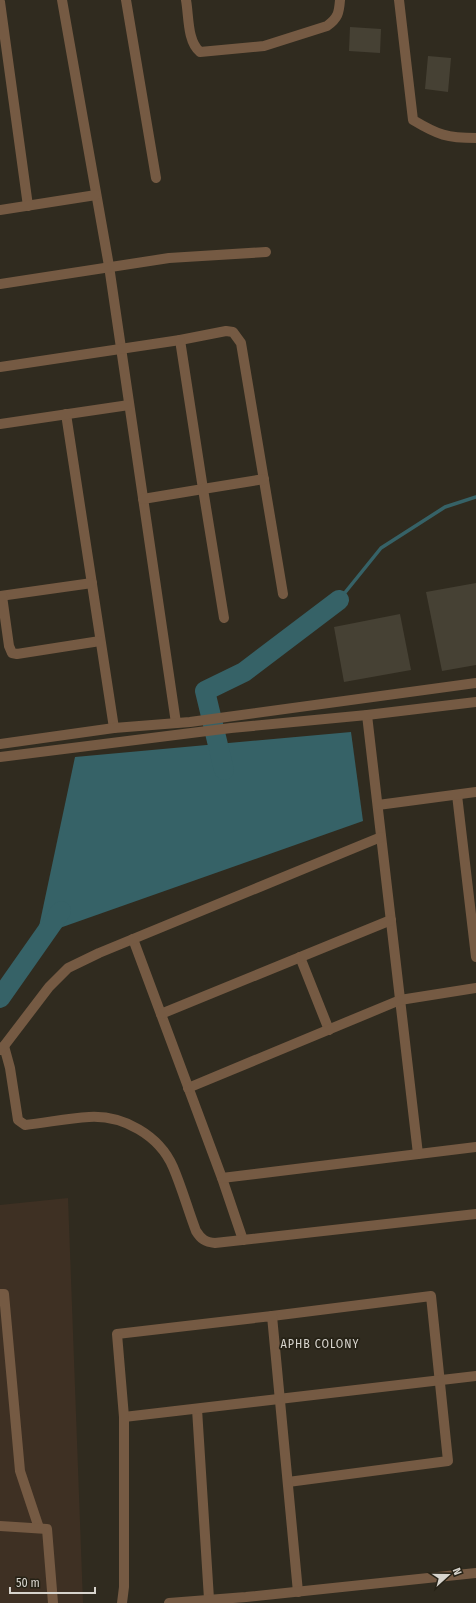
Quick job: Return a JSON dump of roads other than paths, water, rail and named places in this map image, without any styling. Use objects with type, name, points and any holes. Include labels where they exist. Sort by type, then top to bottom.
[{"type":"street","points":[[62,0],[109,266],[176,723]]},
{"type":"street","points":[[126,0],[156,178]]},
{"type":"street","points":[[186,0],[192,40],[195,47],[200,52],[264,46],[327,26],[336,19],[339,13],[340,0]]},
{"type":"street","points":[[399,0],[413,120],[437,134],[459,138],[476,138]]},
{"type":"street","points":[[0,2],[4,61],[28,206]]},
{"type":"street","points":[[0,210],[96,195]]},
{"type":"street","points":[[0,284],[109,266],[169,258],[266,252]]},
{"type":"street","points":[[0,367],[180,340],[226,331],[233,332],[238,336],[241,343],[283,594]]},
{"type":"street","points":[[180,340],[224,618]]},
{"type":"street","points":[[0,424],[129,405]]},
{"type":"street","points":[[66,414],[114,728]]},
{"type":"street","points":[[143,499],[264,479]]},
{"type":"street","points":[[92,583],[1,596],[9,646],[12,654],[100,641]]},
{"type":"street","points":[[0,744],[114,728],[176,723],[476,683]]},
{"type":"street","points":[[0,757],[231,728],[367,715],[476,702]]},
{"type":"street","points":[[367,715],[418,1154]]},
{"type":"street","points":[[378,805],[476,792]]},
{"type":"street","points":[[457,795],[476,957]]},
{"type":"street","points":[[382,837],[133,939],[68,968],[49,987],[2,1049],[10,1068],[18,1120],[25,1125],[89,1117],[107,1117],[126,1122],[144,1133],[160,1148],[172,1166],[196,1231],[200,1238],[207,1242],[242,1240],[476,1214]]},
{"type":"street","points":[[161,1014],[391,920]]},
{"type":"street","points":[[133,939],[222,1178],[242,1240]]},
{"type":"street","points":[[300,957],[329,1030]]},
{"type":"street","points":[[188,1088],[400,1000],[476,988]]},
{"type":"street","points":[[222,1178],[476,1147]]},
{"type":"street","points":[[0,1294],[4,1294],[20,1471],[39,1528]]},
{"type":"street","points":[[122,1603],[124,1587],[124,1417],[117,1334],[431,1296],[438,1380],[448,1462],[288,1482]]},
{"type":"street","points":[[272,1316],[298,1592]]},
{"type":"street","points":[[124,1417],[476,1376]]},
{"type":"street","points":[[197,1409],[209,1599]]},
{"type":"street","points":[[0,1526],[47,1529],[53,1603]]},
{"type":"street","points":[[169,1603],[209,1599],[246,1600],[298,1592],[476,1573]]},
{"type":"water","points":[[351,732],[363,821],[37,936],[75,757]]},
{"type":"waterway","points":[[339,600],[381,548],[445,507],[476,497]]},
{"type":"waterway","points":[[224,770],[205,691],[244,672],[339,600]]},
{"type":"waterway","points":[[0,998],[61,911]]},
{"type":"district","name":"APHB COLONY","points":[[320,1344]]}]
